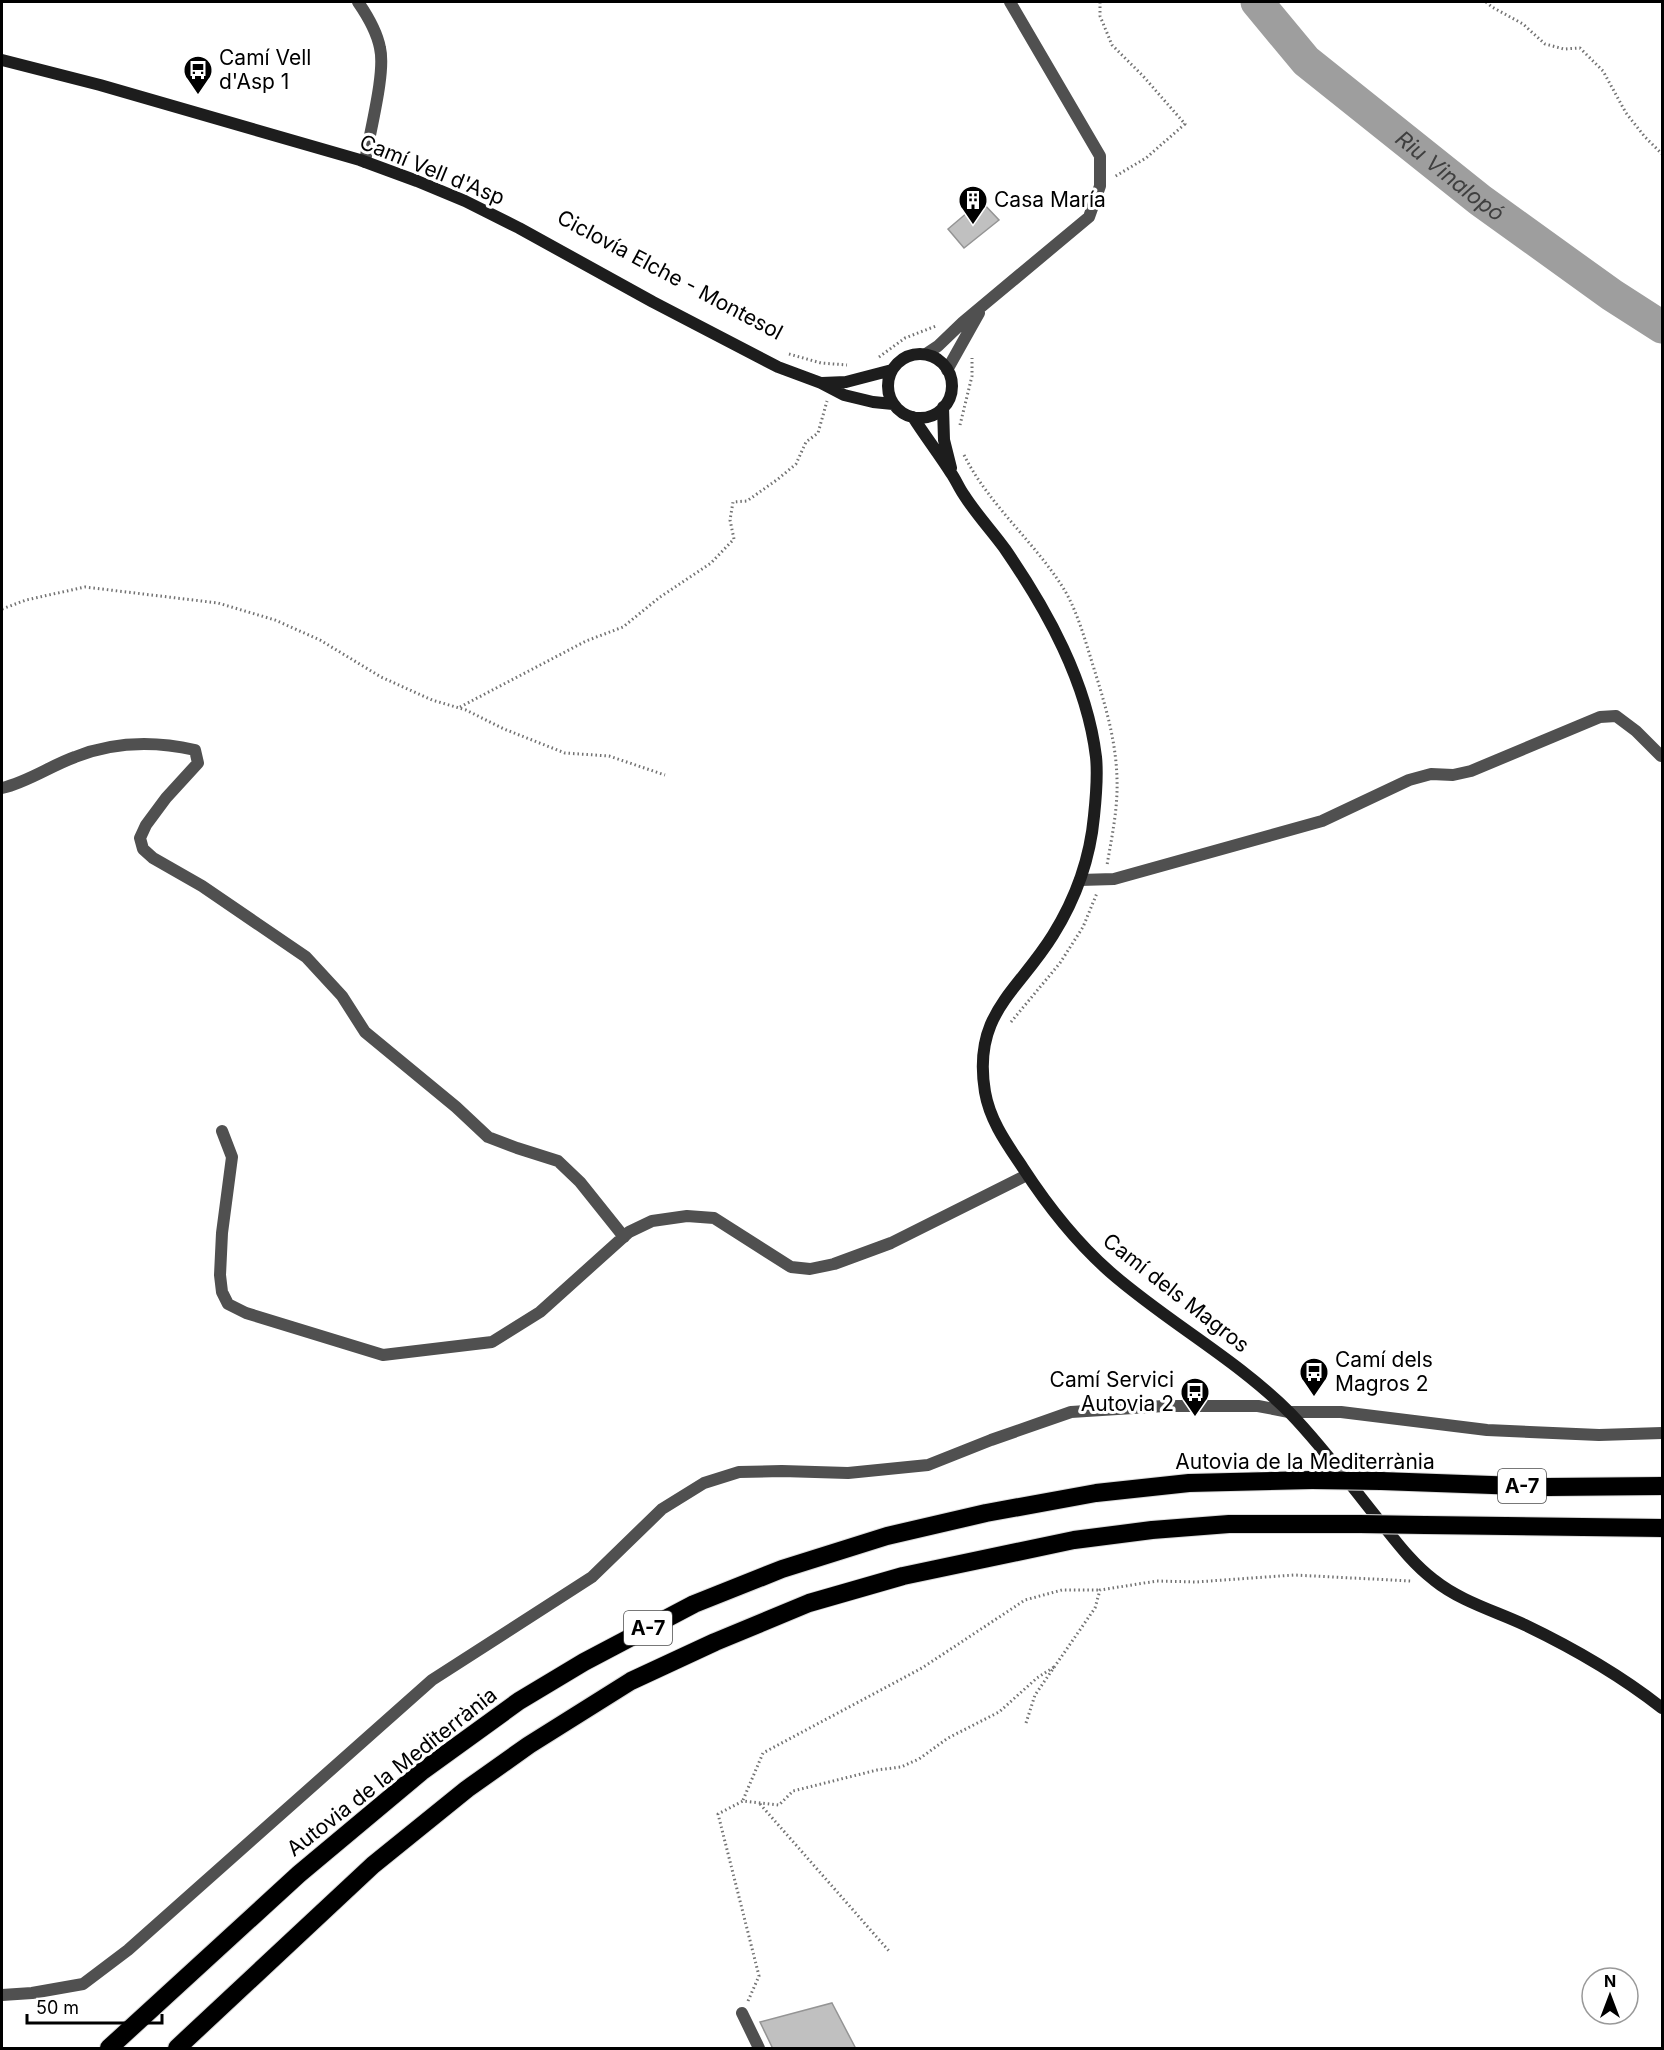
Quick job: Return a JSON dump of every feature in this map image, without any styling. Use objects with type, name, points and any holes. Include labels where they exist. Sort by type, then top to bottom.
[{"type":"highway","name":"Autovia de la Mediterrània","points":[[109,2049],[299,1874],[421,1772],[519,1701],[584,1662],[694,1604],[782,1569],[887,1536],[986,1513],[1096,1493],[1189,1483],[1312,1480],[1548,1487],[1662,1486]]},
{"type":"highway","name":"A-7","points":[[177,2049],[373,1865],[467,1789],[529,1745],[631,1681],[715,1642],[809,1603],[892,1579],[1074,1540],[1152,1530],[1229,1524],[1662,1528]]},
{"type":"street","points":[[358,2],[366,14],[380,47],[382,67],[365,162]]},
{"type":"street","points":[[926,354],[1089,217],[1100,186],[1100,156],[1010,2]]},
{"type":"street","name":"Camí Vell d'Asp","points":[[2,60],[100,85],[365,162],[465,201],[778,367],[844,395],[893,404]]},
{"type":"street","points":[[947,370],[984,306]]},
{"type":"street","points":[[914,354],[926,354],[938,360],[947,370],[952,386],[948,401],[938,412],[928,417],[913,417],[904,414],[893,404],[888,384],[892,370],[902,359],[914,354]]},
{"type":"street","name":"Camí Vell d'Asp","points":[[826,386],[892,370]]},
{"type":"street","name":"Camí dels Magros","points":[[943,407],[944,440],[952,474]]},
{"type":"street","name":"Camí dels Magros","points":[[913,417],[963,494],[1026,582],[1063,648],[1090,724],[1096,760],[1096,795],[1092,831],[1080,880],[1064,917],[1048,943],[1000,1005],[990,1025],[984,1045],[983,1066],[986,1095],[996,1128],[1027,1175],[1074,1236],[1110,1272],[1235,1364],[1289,1412],[1410,1558],[1436,1582],[1581,1654],[1662,1708]]},
{"type":"street","points":[[1080,880],[1114,879],[1322,821],[1408,780],[1431,774],[1453,775],[1471,771],[1600,717],[1616,716],[1661,756]]},
{"type":"street","points":[[2,788],[19,784],[75,757],[113,745],[172,745],[195,750],[198,763],[166,798],[146,825],[140,838],[142,849],[153,858],[202,886],[306,957],[342,996],[365,1032],[456,1107],[488,1137],[558,1161],[580,1182],[624,1237]]},
{"type":"street","points":[[222,1131],[232,1157],[222,1233],[220,1275],[222,1292],[228,1304],[246,1313],[382,1355],[492,1342],[540,1312],[629,1232],[652,1221],[687,1216],[714,1218],[791,1268],[810,1269],[834,1264],[891,1243],[1027,1175]]},
{"type":"street","points":[[2,1995],[32,1993],[83,1984],[128,1950],[432,1680],[592,1577],[662,1509],[704,1483],[739,1472],[848,1473],[928,1466],[991,1440],[1071,1412],[1164,1406],[1258,1406],[1289,1412],[1341,1412],[1488,1430],[1599,1435],[1662,1433]]},
{"type":"street","points":[[742,2013],[759,2049]]},
{"type":"path","points":[[1100,2],[1100,16],[1112,45],[1185,124],[1146,158],[1100,186]]},
{"type":"path","points":[[1486,2],[1523,24],[1545,44],[1564,48],[1580,48],[1603,71],[1626,113],[1662,154]]},
{"type":"path","points":[[876,359],[905,338],[930,327],[945,325],[955,330]]},
{"type":"path","points":[[960,432],[961,416],[972,376],[972,354],[964,339]]},
{"type":"path","name":"Ciclovía Elche - Montesol","points":[[788,353],[821,363],[855,364]]},
{"type":"path","points":[[459,708],[586,641],[623,627],[660,597],[711,563],[734,539],[730,520],[734,502],[747,501],[778,479],[796,464],[806,442],[818,433],[826,386]]},
{"type":"path","points":[[962,449],[991,496],[1060,582],[1071,601],[1110,722],[1118,778],[1117,805],[1107,866],[1083,927],[1060,963],[1010,1022],[1006,1031]]},
{"type":"path","points":[[2,609],[26,600],[85,587],[218,603],[275,620],[320,640],[381,676],[432,700],[459,708],[565,753],[609,756],[665,775]]},
{"type":"path","points":[[743,1801],[763,1753],[922,1668],[1024,1600],[1062,1590],[1100,1590],[1156,1581],[1294,1575],[1436,1582]]},
{"type":"path","points":[[1026,1723],[1035,1695],[1095,1608],[1100,1590]]},
{"type":"path","points":[[742,2013],[759,1976],[718,1814],[743,1801],[779,1805],[793,1791],[877,1770],[901,1767],[920,1759],[948,1738],[999,1713],[1037,1678],[1054,1667]]},
{"type":"path","points":[[759,1802],[889,1951]]},
{"type":"building","name":"Casa María","points":[[981,201],[999,220],[964,248],[948,229]]},
{"type":"building","points":[[832,2003],[856,2049],[773,2049],[760,2022]]},
{"type":"waterway","name":"Riu Vinalopó","points":[[1257,2],[1306,61],[1480,200],[1612,295],[1662,327]]},
{"type":"place","name":"Camí Vell d'Asp 1","points":[[198,96]]},
{"type":"place","name":"Casa María","points":[[973,226]]},
{"type":"place","name":"Camí dels Magros 2","points":[[1314,1398]]},
{"type":"place","name":"Camí Servici Autovia 2","points":[[1195,1418]]}]
